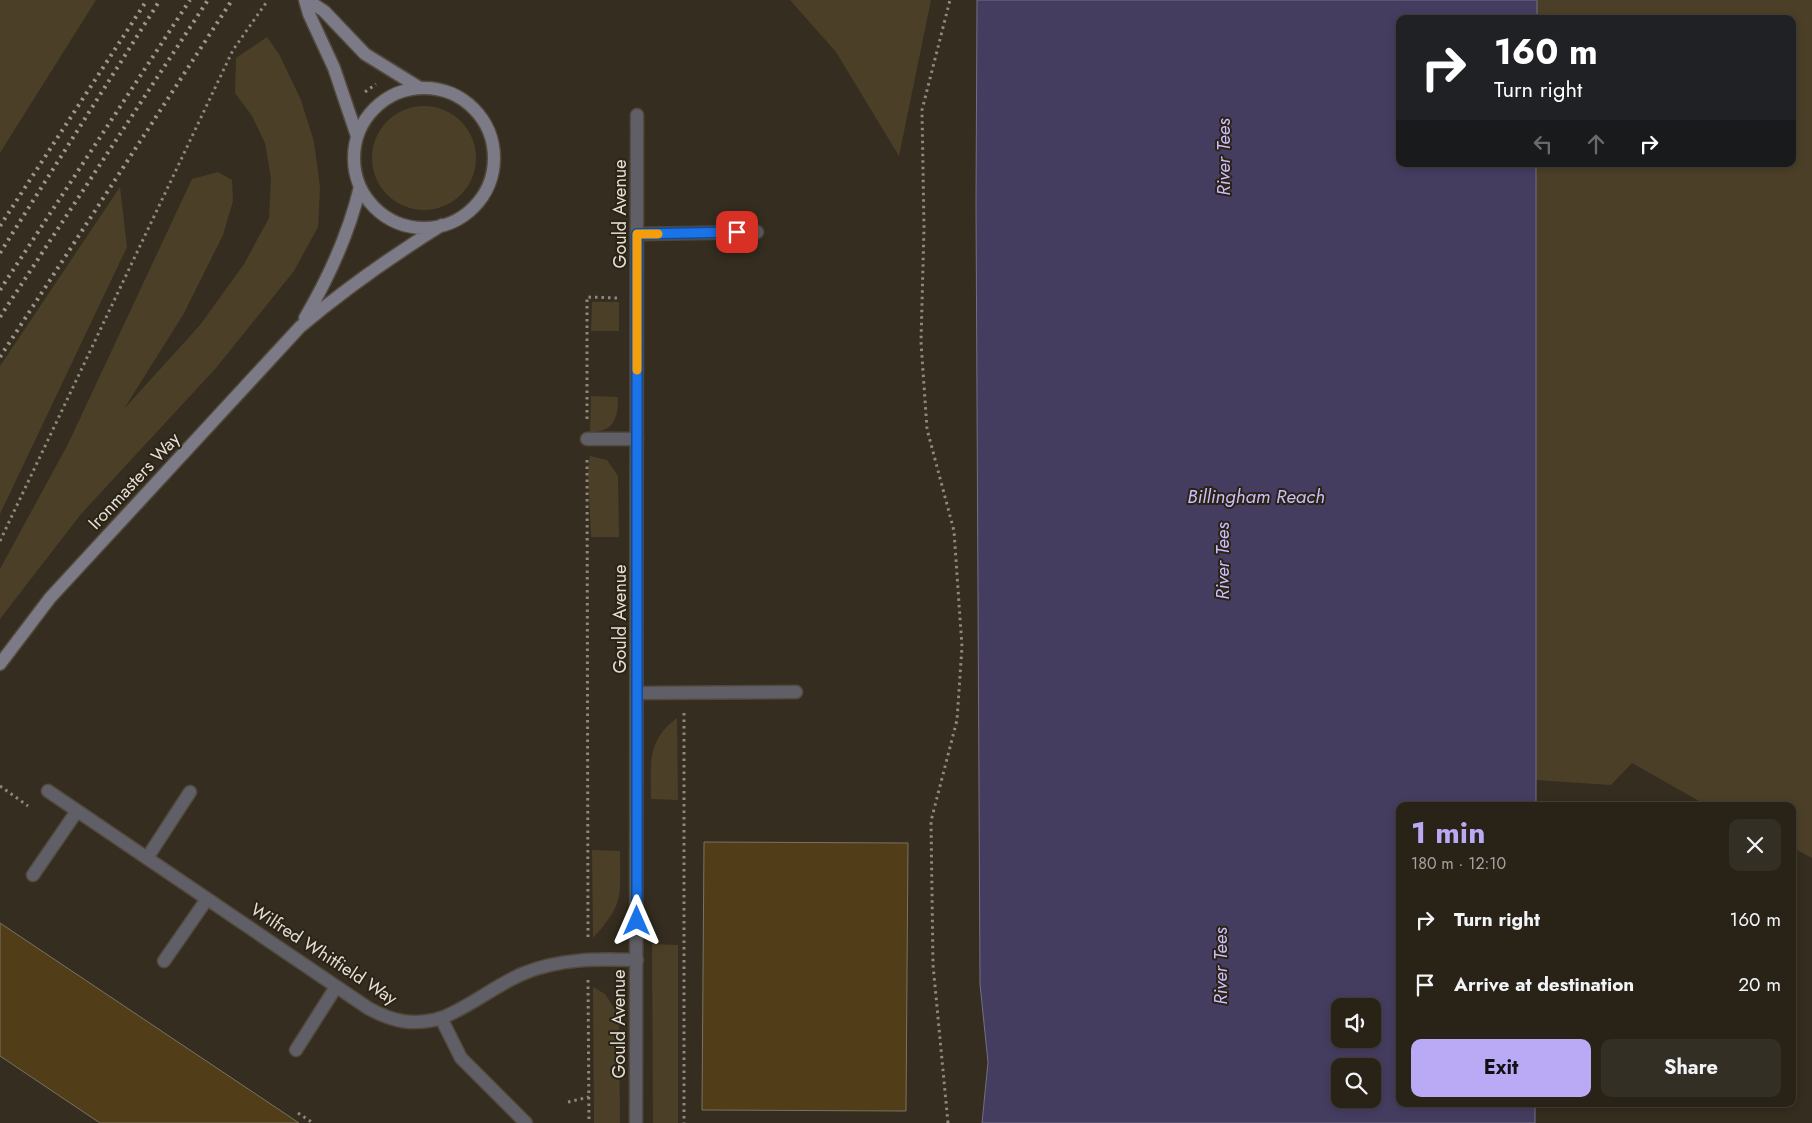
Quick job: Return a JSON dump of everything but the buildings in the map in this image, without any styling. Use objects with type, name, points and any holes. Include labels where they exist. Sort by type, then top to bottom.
[{"type":"street","name":"Ironmasters Way","points":[[306,0],[324,11],[364,54],[420,88]]},
{"type":"street","name":"Ironmasters Way","points":[[306,0],[347,105],[357,136]]},
{"type":"street","name":"Ironmasters Way","points":[[0,664],[50,598],[300,327],[340,293],[394,254],[442,225],[466,214],[484,195],[493,170],[493,144],[483,120],[465,101],[441,90],[420,88],[402,91],[379,103],[368,115],[357,136],[354,157],[360,187],[368,200],[391,220],[416,228],[442,225]]},
{"type":"street","name":"Gould Avenue","points":[[636,115],[636,1123]]},
{"type":"street","name":"Ironmasters Way","points":[[300,327],[321,291],[354,215],[360,187]]},
{"type":"street","points":[[637,234],[757,232]]},
{"type":"street","points":[[587,439],[637,439]]},
{"type":"street","points":[[637,692],[796,692]]},
{"type":"street","name":"Wilfred Whitfield Way","points":[[48,791],[336,987],[384,1017],[401,1022],[428,1022],[441,1018],[521,975],[553,964],[588,959],[637,960]]},
{"type":"street","points":[[147,858],[190,792]]},
{"type":"street","points":[[33,875],[77,811]]},
{"type":"street","points":[[164,961],[207,899]]},
{"type":"street","points":[[296,1050],[336,987]]},
{"type":"street","points":[[441,1018],[461,1058],[526,1123]]},
{"type":"path","points":[[0,541],[233,50],[268,0]]},
{"type":"path","points":[[948,1123],[933,965],[931,821],[956,720],[962,647],[954,530],[927,429],[921,342],[924,228],[922,110],[950,0]]},
{"type":"path","points":[[347,105],[392,72]]},
{"type":"path","points":[[589,1123],[587,297],[637,298]]},
{"type":"path","points":[[684,693],[684,1123]]},
{"type":"path","points":[[0,786],[28,806]]},
{"type":"path","points":[[568,1102],[589,1098]]},
{"type":"path","points":[[298,1112],[313,1123]]},
{"type":"shaded area","points":[[0,0],[96,0],[0,153]]},
{"type":"shaded area","points":[[790,0],[931,0],[899,156],[836,52]]},
{"type":"shaded area","points":[[1537,0],[1812,0],[1812,858],[1796,850],[1796,802],[1701,802],[1632,763],[1611,785],[1536,780],[1536,167],[1796,167],[1796,15],[1537,15]]},
{"type":"shaded area","points":[[267,37],[279,54],[301,100],[314,142],[320,187],[318,227],[294,271],[216,368],[81,514],[0,619],[0,569],[68,444],[192,179],[218,172],[232,180],[233,201],[223,235],[183,315],[124,409],[200,325],[244,264],[269,218],[271,179],[265,143],[252,116],[235,93],[236,58]]},
{"type":"shaded area","points":[[424,106],[444,110],[461,121],[472,138],[476,158],[472,178],[461,195],[444,206],[424,210],[404,206],[387,195],[376,178],[372,158],[376,138],[387,121],[404,110]]},
{"type":"shaded area","points":[[120,187],[127,247],[0,514],[0,366]]},
{"type":"shaded area","points":[[592,302],[619,302],[619,331],[591,331]]},
{"type":"shaded area","points":[[591,396],[618,397],[616,417],[610,426],[590,432]]},
{"type":"shaded area","points":[[590,456],[607,460],[618,476],[619,537],[591,537],[588,471]]},
{"type":"shaded area","points":[[677,718],[678,800],[651,799],[652,754],[660,736]]},
{"type":"shaded area","points":[[592,850],[620,851],[620,889],[616,907],[593,938]]},
{"type":"shaded area","points":[[652,944],[678,945],[678,1123],[653,1123]]},
{"type":"shaded area","points":[[593,987],[605,994],[619,1016],[620,1123],[594,1123]]},
{"type":"water","name":"Billingham Reach","points":[[977,0],[1537,0],[1537,15],[1396,15],[1396,167],[1536,167],[1536,802],[1396,802],[1396,1107],[1535,1107],[1535,1123],[982,1123],[988,1062],[980,984],[976,204]]},
{"type":"railway","points":[[0,226],[147,0]]},
{"type":"railway","points":[[0,253],[160,0]]},
{"type":"railway","points":[[0,290],[190,0]]},
{"type":"railway","points":[[0,317],[208,0]]},
{"type":"railway","points":[[0,357],[232,0]]},
{"type":"slow traffic","points":[[637,370],[637,234],[658,234]]},
{"type":"route","points":[[637,921],[637,234],[737,232]]},
{"type":"water label","name":"River Tees","points":[[1223,157]]},
{"type":"water label","name":"River Tees","points":[[1222,561]]},
{"type":"water label","name":"River Tees","points":[[1220,966]]}]
